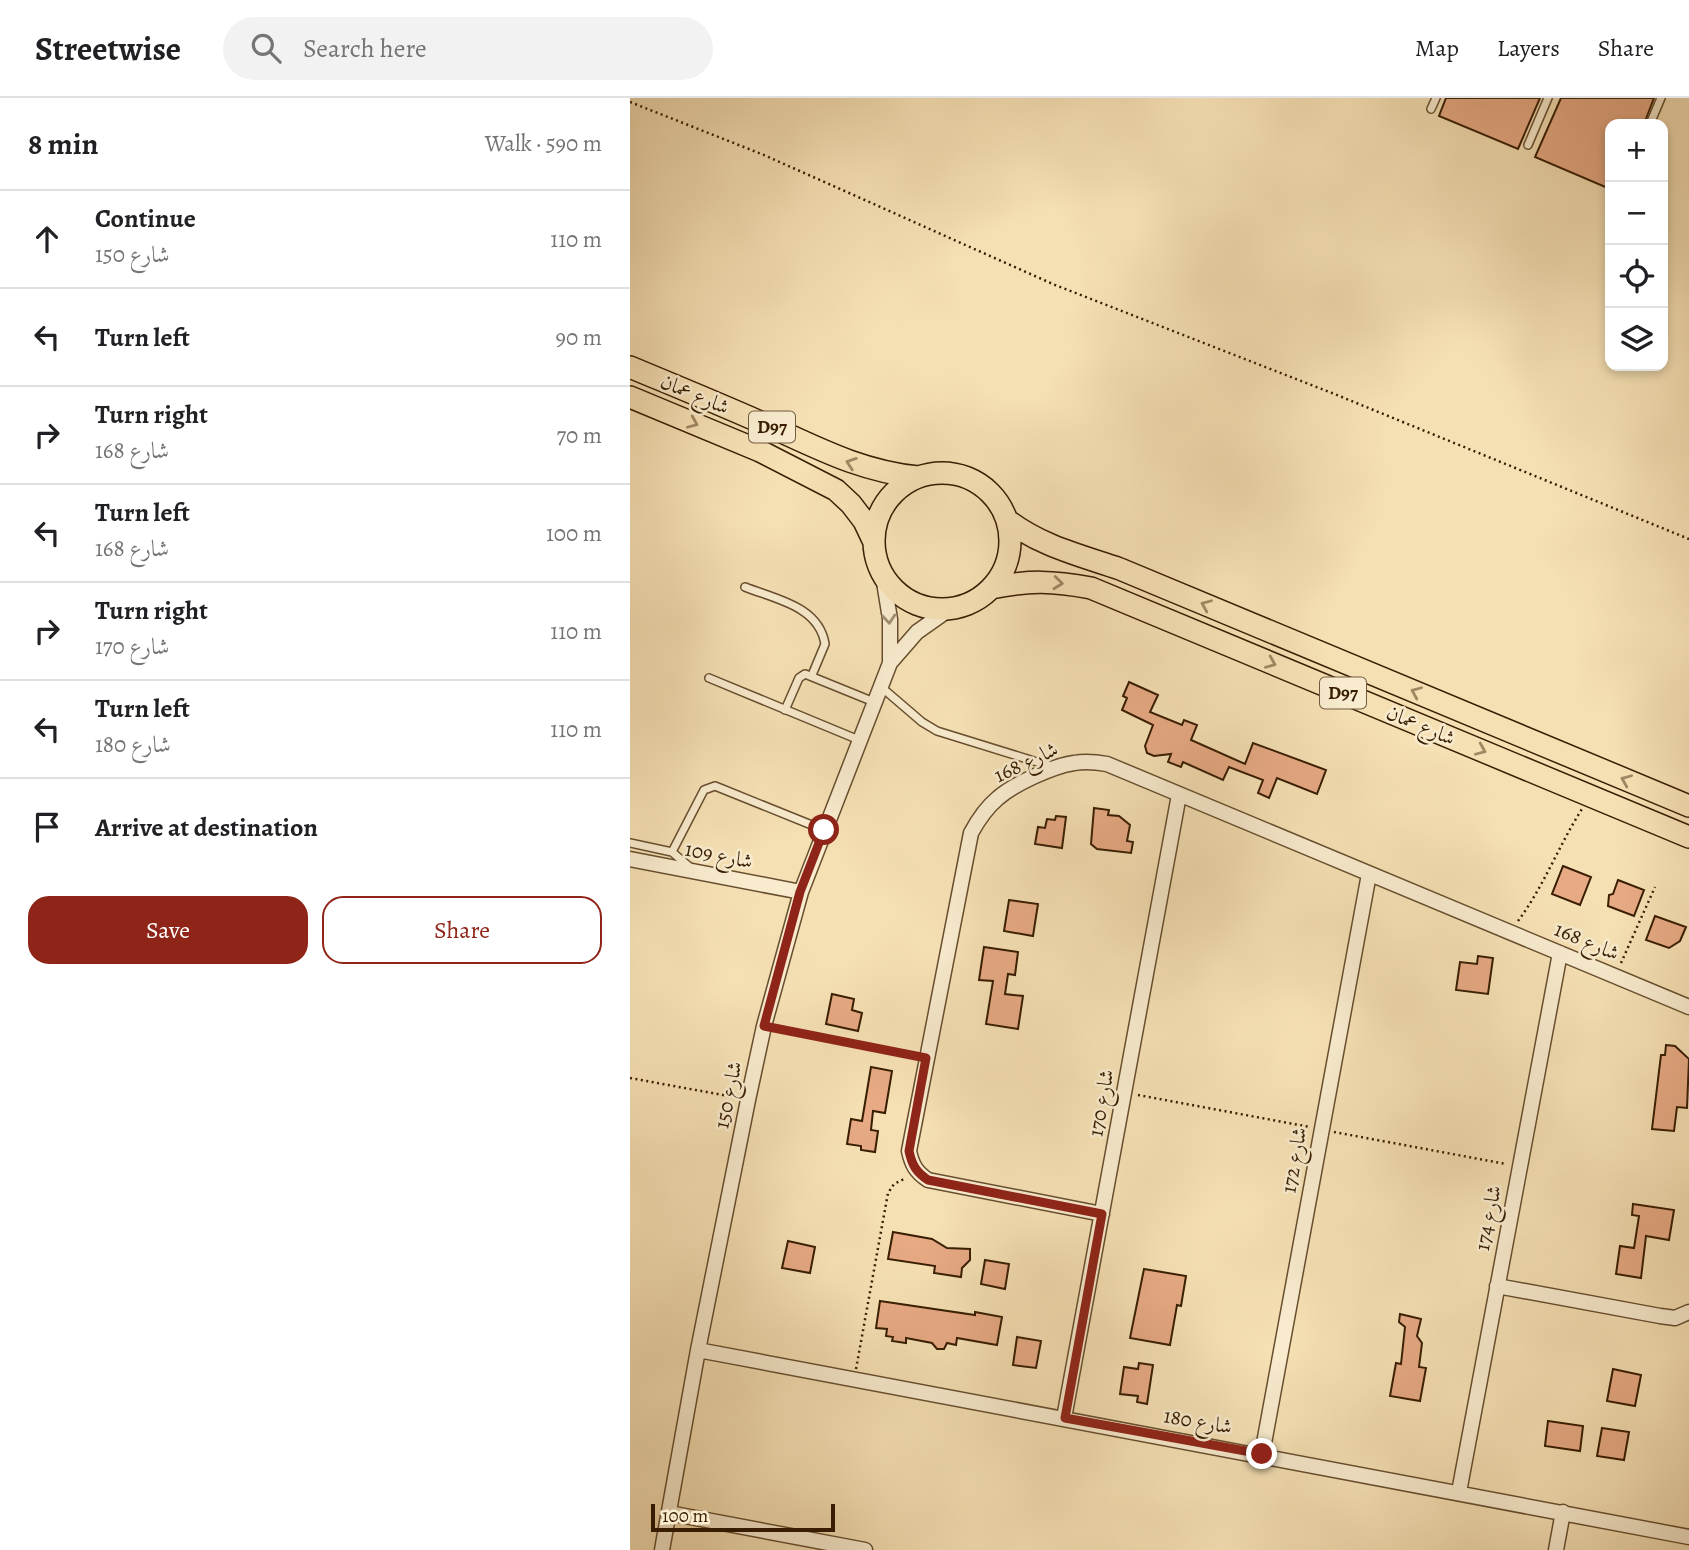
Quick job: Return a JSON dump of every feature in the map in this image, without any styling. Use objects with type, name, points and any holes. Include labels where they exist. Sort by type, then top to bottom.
[{"type":"main road","name":"شارع عمان","points":[[630,367],[741,413],[850,463],[895,475],[918,477]]},
{"type":"main road","name":"شارع عمان","points":[[630,397],[760,451],[836,490],[852,504],[873,540]]},
{"type":"main road","points":[[936,473],[972,479],[987,489],[999,503],[1007,520],[1010,538],[1002,573],[991,588],[973,601],[951,608],[931,608],[912,602],[895,591],[883,576],[875,559],[873,540],[876,520],[886,502],[900,487],[918,477],[936,473]]},
{"type":"main road","name":"شارع عمان","points":[[1007,520],[1051,547],[1119,569],[1689,806]]},
{"type":"main road","name":"شارع عمان","points":[[991,588],[1024,582],[1058,582],[1091,588],[1689,837]]},
{"type":"street","name":"شارع 150","points":[[883,576],[890,619],[890,663]]},
{"type":"street","name":"شارع 150","points":[[662,1550],[698,1350],[748,1100],[764,1026],[800,892],[890,663],[917,632],[951,608]]},
{"type":"street","name":"شارع 168","points":[[918,1173],[911,1163],[909,1151],[971,834],[982,813],[998,797],[1056,768],[1072,763],[1090,761],[1107,764],[1689,1007]]},
{"type":"street","name":"شارع 170","points":[[1065,1418],[1179,796]]},
{"type":"street","name":"شارع 109","points":[[630,859],[800,892]]},
{"type":"street","name":"شارع 172","points":[[1262,1454],[1369,874]]},
{"type":"street","name":"شارع 174","points":[[1459,1492],[1560,953]]},
{"type":"street","points":[[918,1173],[939,1183],[1102,1214]]},
{"type":"street","points":[[1497,1286],[1660,1316],[1675,1318],[1689,1312]]},
{"type":"street","name":"شارع 180","points":[[698,1350],[1689,1536]]},
{"type":"street","points":[[1556,1550],[1563,1512]]},
{"type":"street","points":[[669,1513],[826,1546],[865,1550]]},
{"type":"lane","points":[[1431,109],[1436,98]]},
{"type":"lane","points":[[1528,145],[1548,98]]},
{"type":"lane","points":[[1652,119],[1661,98]]},
{"type":"lane","points":[[746,587],[801,609],[814,619],[825,644],[812,675]]},
{"type":"lane","points":[[785,710],[799,678],[805,674],[874,702]]},
{"type":"lane","points":[[709,678],[859,740]]},
{"type":"lane","points":[[880,686],[922,722],[937,731],[1056,768]]},
{"type":"lane","points":[[672,852],[704,790],[715,786],[824,830]]},
{"type":"lane","points":[[630,843],[672,852],[695,872]]},
{"type":"path","points":[[630,102],[764,155],[1055,285],[1332,393],[1689,539]]},
{"type":"path","points":[[1510,932],[1538,891],[1561,842],[1590,796]]},
{"type":"path","points":[[1615,976],[1655,887]]},
{"type":"path","points":[[764,1026],[926,1058]]},
{"type":"path","points":[[630,1078],[748,1100]]},
{"type":"path","points":[[854,1379],[888,1193],[894,1184],[918,1173]]},
{"type":"building","points":[[1446,98],[1540,98],[1518,149],[1439,116]]},
{"type":"building","points":[[1561,98],[1654,98],[1646,119],[1605,119],[1605,187],[1535,157]]},
{"type":"building","points":[[1129,682],[1158,695],[1150,712],[1182,725],[1184,720],[1197,725],[1191,740],[1245,764],[1253,743],[1326,770],[1317,794],[1277,778],[1269,798],[1258,793],[1263,780],[1229,767],[1223,780],[1183,762],[1181,767],[1168,762],[1171,754],[1154,756],[1147,753],[1145,746],[1153,725],[1122,710],[1127,698],[1123,696]]},
{"type":"building","points":[[1094,808],[1109,810],[1108,815],[1119,816],[1130,825],[1127,841],[1133,842],[1131,853],[1097,849],[1091,844]]},
{"type":"building","points":[[1056,816],[1066,817],[1062,848],[1035,844],[1038,827],[1045,828],[1047,819],[1055,820]]},
{"type":"building","points":[[1563,866],[1591,877],[1580,905],[1552,894]]},
{"type":"building","points":[[1618,880],[1644,890],[1634,916],[1608,906],[1609,895],[1613,894]]},
{"type":"building","points":[[1009,900],[1038,904],[1033,936],[1004,931]]},
{"type":"building","points":[[1655,916],[1686,927],[1680,941],[1669,948],[1646,940]]},
{"type":"building","points":[[984,947],[1018,952],[1015,975],[1008,974],[1005,994],[1023,996],[1018,1029],[986,1024],[993,981],[979,980]]},
{"type":"building","points":[[1478,956],[1493,958],[1488,994],[1456,990],[1460,962],[1477,964]]},
{"type":"building","points":[[832,994],[854,999],[852,1010],[862,1013],[858,1031],[826,1024]]},
{"type":"building","points":[[1666,1045],[1675,1046],[1689,1059],[1687,1108],[1677,1107],[1674,1131],[1652,1129],[1661,1055],[1665,1055]]},
{"type":"building","points":[[871,1067],[892,1071],[885,1113],[873,1111],[871,1130],[878,1131],[875,1152],[847,1144],[851,1119],[862,1121]]},
{"type":"building","points":[[1633,1204],[1674,1210],[1669,1240],[1646,1236],[1641,1278],[1616,1274],[1620,1246],[1634,1248],[1639,1216],[1632,1215]]},
{"type":"building","points":[[893,1232],[932,1239],[947,1248],[970,1249],[970,1260],[962,1268],[961,1277],[934,1273],[935,1266],[888,1259]]},
{"type":"building","points":[[788,1241],[815,1247],[810,1273],[782,1268]]},
{"type":"building","points":[[985,1260],[1009,1264],[1005,1289],[981,1284]]},
{"type":"building","points":[[1144,1269],[1186,1276],[1181,1306],[1177,1305],[1170,1345],[1130,1338]]},
{"type":"building","points":[[880,1301],[1002,1317],[997,1345],[957,1338],[956,1345],[947,1343],[944,1349],[937,1349],[932,1343],[906,1338],[906,1343],[892,1341],[893,1337],[886,1336],[887,1329],[876,1328]]},
{"type":"building","points":[[1400,1314],[1421,1319],[1417,1336],[1422,1343],[1419,1367],[1426,1368],[1420,1401],[1390,1396],[1396,1363],[1401,1364],[1405,1327],[1399,1322]]},
{"type":"building","points":[[1017,1337],[1041,1341],[1036,1368],[1013,1365]]},
{"type":"building","points":[[1139,1363],[1153,1365],[1147,1404],[1137,1402],[1138,1396],[1120,1394],[1124,1367],[1138,1369]]},
{"type":"building","points":[[1613,1369],[1641,1375],[1635,1406],[1607,1401]]},
{"type":"building","points":[[1548,1421],[1583,1426],[1580,1451],[1545,1446]]},
{"type":"building","points":[[1602,1428],[1629,1432],[1624,1460],[1597,1456]]},
{"type":"route","points":[[824,830],[800,892],[764,1026],[926,1058],[909,1151],[911,1163],[918,1173],[928,1180],[1102,1214],[1065,1418],[1262,1454]]}]
